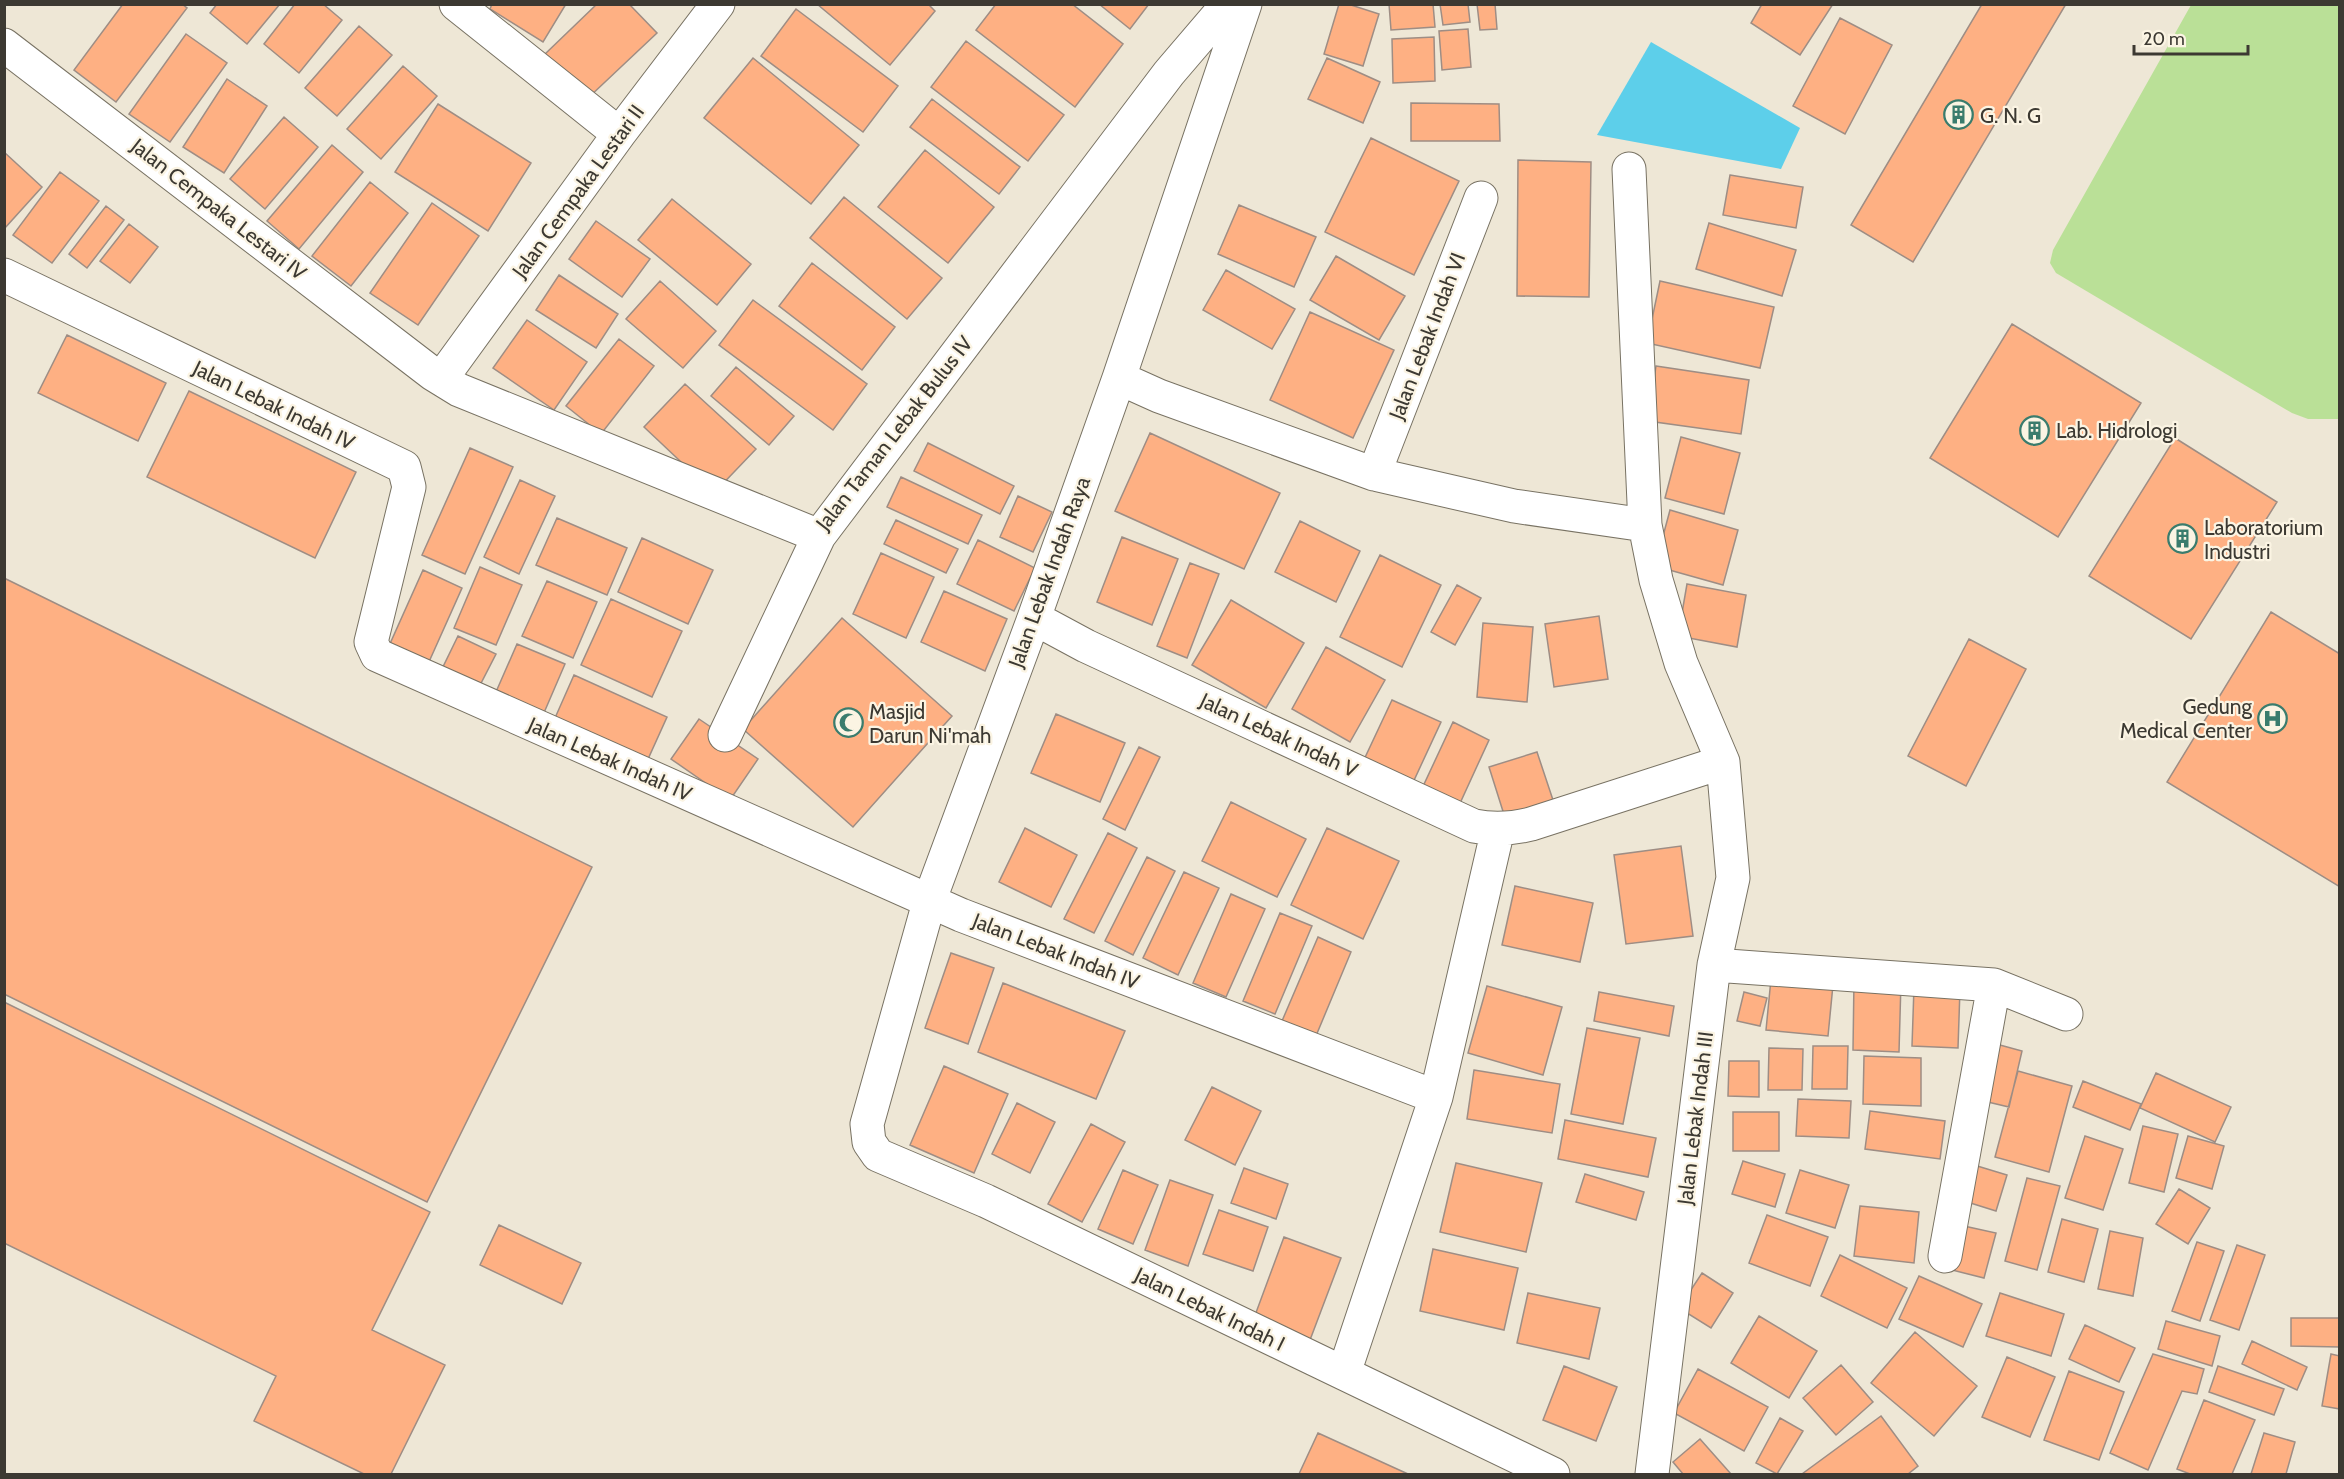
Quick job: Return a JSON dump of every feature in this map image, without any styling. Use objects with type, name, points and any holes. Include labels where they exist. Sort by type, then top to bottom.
[{"type":"street","points":[[456,4],[620,134]]},
{"type":"street","name":"Jalan Cempaka Lestari II","points":[[437,376],[718,4]]},
{"type":"street","name":"Jalan Taman Lebak Bulus IV","points":[[437,376],[459,390],[819,536],[1169,73],[1228,4]]},
{"type":"street","name":"Jalan Lebak Indah Raya","points":[[869,1142],[867,1124],[930,899],[1034,618],[1119,378],[1245,4]]},
{"type":"street","name":"Jalan Cempaka Lestari IV","points":[[4,45],[437,376]]},
{"type":"street","name":"Jalan Lebak Indah III","points":[[1629,169],[1645,525],[1656,580],[1681,663],[1723,762],[1732,878],[1714,965],[1652,1474]]},
{"type":"street","name":"Jalan Lebak Indah VI","points":[[1374,474],[1481,198]]},
{"type":"street","name":"Jalan Lebak Indah IV","points":[[4,275],[404,467],[409,487],[371,642],[377,655],[930,899],[961,915],[1436,1097]]},
{"type":"street","points":[[1119,378],[1159,396],[1374,474],[1514,507],[1645,525]]},
{"type":"street","points":[[725,735],[819,536]]},
{"type":"street","name":"Jalan Lebak Indah V","points":[[1034,618],[1086,646],[1474,826],[1498,830],[1531,824],[1723,762]]},
{"type":"street","points":[[1344,1374],[1436,1097],[1498,830]]},
{"type":"street","points":[[1714,965],[1994,985],[2066,1014]]},
{"type":"street","points":[[1945,1256],[1994,985]]},
{"type":"street","name":"Jalan Lebak Indah I","points":[[869,1142],[878,1155],[986,1201],[1553,1474]]},
{"type":"green space","points":[[2191,5],[2339,5],[2339,419],[2308,419],[2292,413],[2056,273],[2050,263],[2053,250]]},
{"type":"water","points":[[1651,42],[1800,128],[1781,169],[1597,135]]},
{"type":"building","points":[[123,4],[182,4],[187,8],[116,102],[74,70]]},
{"type":"building","points":[[217,4],[280,4],[247,44],[210,13]]},
{"type":"building","points":[[295,4],[323,4],[342,20],[299,73],[264,44]]},
{"type":"building","points":[[492,4],[566,4],[543,42],[490,9]]},
{"type":"building","points":[[597,4],[629,4],[657,33],[587,99],[544,55]]},
{"type":"building","points":[[817,4],[928,4],[935,11],[890,65]]},
{"type":"building","points":[[996,4],[1072,4],[1123,44],[1075,107],[976,30]]},
{"type":"building","points":[[1099,4],[1149,4],[1130,29]]},
{"type":"building","points":[[1339,4],[1348,4],[1379,14],[1363,66],[1324,54]]},
{"type":"building","points":[[1389,4],[1433,4],[1435,27],[1391,30]]},
{"type":"building","points":[[1440,4],[1468,4],[1470,22],[1443,25]]},
{"type":"building","points":[[1477,4],[1495,4],[1497,29],[1480,30]]},
{"type":"building","points":[[1762,4],[1833,4],[1800,55],[1751,23]]},
{"type":"building","name":"G. N. G","points":[[1982,4],[2066,4],[1913,262],[1851,225]]},
{"type":"building","points":[[796,9],[898,86],[863,132],[761,56]]},
{"type":"building","points":[[1840,18],[1892,45],[1845,134],[1793,106]]},
{"type":"building","points":[[359,26],[392,55],[337,116],[305,88]]},
{"type":"building","points":[[1468,29],[1471,67],[1442,70],[1439,31]]},
{"type":"building","points":[[186,34],[227,63],[170,142],[129,114]]},
{"type":"building","points":[[1434,37],[1435,81],[1393,83],[1392,39]]},
{"type":"building","points":[[966,41],[1064,115],[1028,161],[931,87]]},
{"type":"building","points":[[753,58],[859,145],[811,204],[704,118]]},
{"type":"building","points":[[1327,58],[1380,82],[1363,123],[1308,99]]},
{"type":"building","points":[[403,66],[437,96],[381,159],[347,129]]},
{"type":"building","points":[[227,79],[267,106],[224,173],[183,147]]},
{"type":"building","points":[[932,99],[1020,167],[999,194],[910,127]]},
{"type":"building","points":[[1411,103],[1499,104],[1500,141],[1411,141]]},
{"type":"building","points":[[438,104],[531,163],[488,231],[395,172]]},
{"type":"building","points":[[284,117],[318,147],[265,209],[230,179]]},
{"type":"building","points":[[1371,138],[1459,181],[1414,275],[1325,232]]},
{"type":"building","points":[[332,145],[363,172],[299,249],[267,221]]},
{"type":"building","points":[[925,150],[994,207],[948,263],[878,207]]},
{"type":"building","points":[[4,152],[42,187],[4,229]]},
{"type":"building","points":[[1518,160],[1591,162],[1589,297],[1517,296]]},
{"type":"building","points":[[60,172],[99,201],[52,263],[13,235]]},
{"type":"building","points":[[1730,175],[1803,187],[1796,228],[1723,215]]},
{"type":"building","points":[[370,182],[408,213],[351,286],[312,256]]},
{"type":"building","points":[[844,197],[942,278],[907,319],[810,238]]},
{"type":"building","points":[[672,199],[751,264],[717,305],[638,240]]},
{"type":"building","points":[[432,203],[479,236],[418,325],[370,293]]},
{"type":"building","points":[[1239,205],[1316,237],[1294,287],[1218,254]]},
{"type":"building","points":[[106,206],[124,220],[87,268],[69,254]]},
{"type":"building","points":[[596,221],[650,259],[622,297],[569,259]]},
{"type":"building","points":[[1709,223],[1796,250],[1782,296],[1696,269]]},
{"type":"building","points":[[129,224],[158,247],[130,283],[100,261]]},
{"type":"building","points":[[1336,256],[1405,296],[1379,340],[1310,300]]},
{"type":"building","points":[[812,263],[895,327],[862,370],[779,306]]},
{"type":"building","points":[[1226,270],[1295,309],[1272,349],[1203,310]]},
{"type":"building","points":[[559,275],[618,314],[596,348],[536,310]]},
{"type":"building","points":[[660,281],[716,331],[683,368],[626,319]]},
{"type":"building","points":[[1660,281],[1774,307],[1760,368],[1647,343]]},
{"type":"building","points":[[753,300],[867,384],[833,430],[719,345]]},
{"type":"building","points":[[1310,312],[1394,350],[1353,438],[1270,400]]},
{"type":"building","points":[[527,320],[587,362],[554,410],[493,368]]},
{"type":"building","name":"Lab. Hidrologi","points":[[2012,324],[2141,403],[2058,537],[1930,458]]},
{"type":"building","points":[[67,335],[166,383],[138,441],[38,393]]},
{"type":"building","points":[[619,339],[654,366],[601,434],[566,406]]},
{"type":"building","points":[[1656,366],[1749,380],[1741,434],[1648,421]]},
{"type":"building","points":[[736,367],[794,416],[769,445],[711,396]]},
{"type":"building","points":[[685,384],[756,449],[714,493],[644,427]]},
{"type":"building","points":[[189,391],[356,472],[315,558],[147,477]]},
{"type":"building","points":[[1150,433],[1280,493],[1244,569],[1115,511]]},
{"type":"building","points":[[1681,437],[1740,453],[1724,514],[1665,498]]},
{"type":"building","name":"Laboratorium Industri","points":[[2175,438],[2277,502],[2191,639],[2089,576]]},
{"type":"building","points":[[928,443],[1014,486],[1000,514],[914,471]]},
{"type":"building","points":[[470,448],[513,467],[465,574],[422,555]]},
{"type":"building","points":[[901,477],[982,515],[968,544],[887,507]]},
{"type":"building","points":[[520,480],[555,496],[519,574],[484,557]]},
{"type":"building","points":[[1018,496],[1052,512],[1033,552],[1000,537]]},
{"type":"building","points":[[1670,510],[1738,530],[1723,585],[1655,566]]},
{"type":"building","points":[[557,518],[627,548],[607,595],[536,565]]},
{"type":"building","points":[[896,520],[958,549],[946,573],[884,544]]},
{"type":"building","points":[[1300,521],[1360,551],[1336,602],[1275,572]]},
{"type":"building","points":[[1122,537],[1178,559],[1152,625],[1097,602]]},
{"type":"building","points":[[642,538],[713,570],[688,624],[618,592]]},
{"type":"building","points":[[978,540],[1035,568],[1014,611],[957,584]]},
{"type":"building","points":[[881,553],[934,577],[906,638],[853,614]]},
{"type":"building","points":[[1380,555],[1441,585],[1402,667],[1340,637]]},
{"type":"building","points":[[1190,563],[1219,574],[1187,658],[1157,646]]},
{"type":"building","points":[[480,567],[522,585],[496,645],[454,628]]},
{"type":"building","points":[[423,570],[462,588],[428,664],[389,646]]},
{"type":"building","points":[[4,578],[592,867],[427,1202],[4,994]]},
{"type":"building","points":[[547,581],[597,602],[573,658],[522,636]]},
{"type":"building","points":[[1687,584],[1746,595],[1737,647],[1678,636]]},
{"type":"building","points":[[1457,585],[1481,598],[1455,645],[1431,632]]},
{"type":"building","points":[[944,591],[1007,619],[985,671],[921,642]]},
{"type":"building","points":[[611,599],[682,631],[652,697],[581,665]]},
{"type":"building","points":[[1231,600],[1304,643],[1266,708],[1192,665]]},
{"type":"building","name":"Gedung Medical Center","points":[[2271,612],[2340,654],[2340,887],[2167,782]]},
{"type":"building","points":[[1599,616],[1608,679],[1554,687],[1545,624]]},
{"type":"building","name":"Masjid Darun Ni'mah","points":[[842,618],[952,716],[853,827],[743,729]]},
{"type":"building","points":[[1483,623],[1533,627],[1527,702],[1477,697]]},
{"type":"building","points":[[458,636],[496,654],[477,691],[440,673]]},
{"type":"building","points":[[1969,639],[2026,669],[1966,786],[1908,756]]},
{"type":"building","points":[[517,644],[565,664],[540,722],[492,701]]},
{"type":"building","points":[[1326,647],[1385,680],[1350,742],[1292,709]]},
{"type":"building","points":[[574,675],[667,717],[644,768],[551,727]]},
{"type":"building","points":[[1392,700],[1441,722],[1410,789],[1361,766]]},
{"type":"building","points":[[1056,714],[1125,743],[1100,802],[1031,773]]},
{"type":"building","points":[[699,719],[758,759],[730,800],[671,759]]},
{"type":"building","points":[[1453,722],[1489,740],[1456,812],[1419,795]]},
{"type":"building","points":[[1139,747],[1160,757],[1125,830],[1103,819]]},
{"type":"building","points":[[1537,752],[1556,809],[1507,824],[1489,767]]},
{"type":"building","points":[[1231,802],[1306,839],[1277,897],[1202,861]]},
{"type":"building","points":[[1025,828],[1077,855],[1051,907],[999,882]]},
{"type":"building","points":[[1327,828],[1399,861],[1363,939],[1291,905]]},
{"type":"building","points":[[1108,833],[1137,848],[1094,933],[1064,919]]},
{"type":"building","points":[[1681,846],[1693,936],[1626,944],[1614,855]]},
{"type":"building","points":[[1147,857],[1175,871],[1133,955],[1105,941]]},
{"type":"building","points":[[1184,872],[1219,888],[1178,975],[1143,958]]},
{"type":"building","points":[[1515,886],[1593,903],[1580,962],[1502,945]]},
{"type":"building","points":[[1231,894],[1265,909],[1226,997],[1193,983]]},
{"type":"building","points":[[1280,913],[1312,926],[1275,1014],[1243,1001]]},
{"type":"building","points":[[1318,937],[1351,952],[1313,1043],[1279,1028]]},
{"type":"building","points":[[951,953],[994,968],[968,1044],[925,1028]]},
{"type":"building","points":[[1771,979],[1833,985],[1828,1036],[1766,1030]]},
{"type":"building","points":[[1854,980],[1901,982],[1899,1052],[1853,1050]]},
{"type":"building","points":[[1003,983],[1125,1031],[1096,1099],[978,1052]]},
{"type":"building","points":[[1487,986],[1562,1007],[1543,1075],[1468,1053]]},
{"type":"building","points":[[1914,987],[1960,989],[1958,1048],[1912,1046]]},
{"type":"building","points":[[1599,992],[1674,1006],[1669,1036],[1594,1021]]},
{"type":"building","points":[[1744,992],[1767,998],[1760,1026],[1737,1021]]},
{"type":"building","points":[[4,1002],[430,1212],[372,1330],[445,1365],[391,1474],[364,1474],[254,1421],[276,1376],[4,1243]]},
{"type":"building","points":[[1587,1028],[1640,1038],[1623,1124],[1571,1114]]},
{"type":"building","points":[[1989,1042],[2022,1051],[2009,1107],[1975,1099]]},
{"type":"building","points":[[1813,1046],[1848,1046],[1847,1089],[1812,1089]]},
{"type":"building","points":[[1769,1048],[1803,1049],[1802,1090],[1768,1090]]},
{"type":"building","points":[[1864,1056],[1921,1058],[1921,1106],[1863,1104]]},
{"type":"building","points":[[1729,1061],[1759,1061],[1759,1097],[1728,1096]]},
{"type":"building","points":[[944,1066],[1008,1094],[974,1173],[910,1145]]},
{"type":"building","points":[[1474,1070],[1560,1084],[1552,1133],[1467,1119]]},
{"type":"building","points":[[2018,1071],[2072,1086],[2049,1172],[1995,1157]]},
{"type":"building","points":[[2156,1073],[2231,1107],[2215,1142],[2140,1108]]},
{"type":"building","points":[[2083,1081],[2141,1104],[2130,1130],[2073,1107]]},
{"type":"building","points":[[1212,1087],[1261,1111],[1235,1165],[1185,1140]]},
{"type":"building","points":[[1798,1099],[1851,1101],[1849,1138],[1796,1136]]},
{"type":"building","points":[[1017,1103],[1055,1122],[1030,1173],[992,1154]]},
{"type":"building","points":[[1870,1111],[1945,1121],[1940,1159],[1865,1149]]},
{"type":"building","points":[[1733,1112],[1779,1112],[1779,1151],[1733,1151]]},
{"type":"building","points":[[1565,1120],[1656,1138],[1648,1177],[1558,1159]]},
{"type":"building","points":[[1091,1124],[1125,1142],[1082,1222],[1048,1204]]},
{"type":"building","points":[[2143,1126],[2178,1134],[2164,1192],[2129,1183]]},
{"type":"building","points":[[2085,1136],[2123,1149],[2103,1210],[2065,1198]]},
{"type":"building","points":[[2188,1136],[2224,1146],[2212,1189],[2176,1178]]},
{"type":"building","points":[[1743,1161],[1785,1174],[1775,1207],[1732,1194]]},
{"type":"building","points":[[1456,1163],[1542,1183],[1526,1252],[1440,1232]]},
{"type":"building","points":[[1974,1165],[2007,1175],[1996,1211],[1964,1201]]},
{"type":"building","points":[[1244,1168],[1288,1184],[1276,1219],[1231,1203]]},
{"type":"building","points":[[1123,1170],[1158,1185],[1133,1244],[1098,1229]]},
{"type":"building","points":[[1800,1170],[1849,1185],[1835,1228],[1786,1213]]},
{"type":"building","points":[[1585,1174],[1644,1192],[1636,1220],[1576,1202]]},
{"type":"building","points":[[2027,1178],[2060,1186],[2037,1270],[2005,1261]]},
{"type":"building","points":[[1170,1180],[1213,1195],[1188,1266],[1145,1250]]},
{"type":"building","points":[[2179,1189],[2210,1208],[2188,1244],[2156,1224]]},
{"type":"building","points":[[1860,1206],[1919,1212],[1914,1263],[1854,1256]]},
{"type":"building","points":[[1219,1210],[1268,1227],[1253,1271],[1203,1254]]},
{"type":"building","points":[[1767,1215],[1828,1237],[1810,1286],[1749,1263]]},
{"type":"building","points":[[2062,1219],[2098,1229],[2084,1282],[2048,1272]]},
{"type":"building","points":[[499,1225],[581,1263],[562,1304],[480,1265]]},
{"type":"building","points":[[1964,1226],[1996,1233],[1984,1278],[1952,1270]]},
{"type":"building","points":[[2110,1231],[2143,1238],[2133,1296],[2098,1289]]},
{"type":"building","points":[[1284,1237],[1341,1258],[1310,1340],[1254,1318]]},
{"type":"building","points":[[2197,1242],[2224,1251],[2200,1321],[2172,1311]]},
{"type":"building","points":[[2237,1245],[2265,1255],[2239,1330],[2210,1320]]},
{"type":"building","points":[[1433,1249],[1518,1268],[1504,1330],[1420,1311]]},
{"type":"building","points":[[1840,1255],[1907,1288],[1887,1328],[1821,1296]]},
{"type":"building","points":[[1702,1273],[1733,1293],[1711,1328],[1679,1308]]},
{"type":"building","points":[[1919,1276],[1982,1304],[1963,1347],[1899,1319]]},
{"type":"building","points":[[1528,1293],[1600,1308],[1589,1359],[1517,1343]]},
{"type":"building","points":[[2000,1293],[2064,1314],[2051,1356],[1986,1336]]},
{"type":"building","points":[[1759,1316],[1817,1351],[1789,1398],[1731,1363]]},
{"type":"building","points":[[2291,1318],[2340,1318],[2340,1347],[2291,1346]]},
{"type":"building","points":[[2166,1321],[2220,1336],[2212,1366],[2158,1349]]},
{"type":"building","points":[[2085,1325],[2135,1348],[2119,1382],[2069,1359]]},
{"type":"building","points":[[1915,1332],[1977,1386],[1934,1436],[1871,1383]]},
{"type":"building","points":[[2252,1341],[2307,1367],[2297,1390],[2242,1364]]},
{"type":"building","points":[[2153,1354],[2204,1369],[2197,1394],[2182,1391],[2148,1470],[2110,1453]]},
{"type":"building","points":[[2331,1354],[2340,1356],[2340,1409],[2322,1406]]},
{"type":"building","points":[[2007,1357],[2055,1377],[2030,1437],[1982,1417]]},
{"type":"building","points":[[1841,1365],[1873,1402],[1836,1435],[1803,1398]]},
{"type":"building","points":[[1564,1366],[1617,1387],[1596,1441],[1543,1420]]},
{"type":"building","points":[[2218,1366],[2284,1389],[2274,1415],[2209,1392]]},
{"type":"building","points":[[1698,1369],[1768,1407],[1744,1451],[1674,1413]]},
{"type":"building","points":[[2069,1371],[2124,1392],[2099,1460],[2044,1440]]},
{"type":"building","points":[[2204,1400],[2255,1420],[2232,1474],[2190,1474],[2177,1469]]},
{"type":"building","points":[[1881,1416],[1918,1466],[1908,1474],[1802,1474]]},
{"type":"building","points":[[1780,1418],[1803,1431],[1777,1474],[1756,1463]]},
{"type":"building","points":[[1318,1433],[1408,1474],[1299,1474]]},
{"type":"building","points":[[2264,1433],[2295,1442],[2286,1474],[2251,1474]]},
{"type":"building","points":[[1700,1439],[1731,1474],[1683,1474],[1673,1462]]},
{"type":"place","name":"G. N. G","points":[[1959,115]]},
{"type":"place","name":"Lab. Hidrologi","points":[[2035,430]]},
{"type":"place","name":"Laboratorium Industri","points":[[2183,539]]},
{"type":"place","name":"Gedung Medical Center","points":[[2273,718]]},
{"type":"place","name":"Masjid Darun Ni'mah","points":[[848,723]]}]
